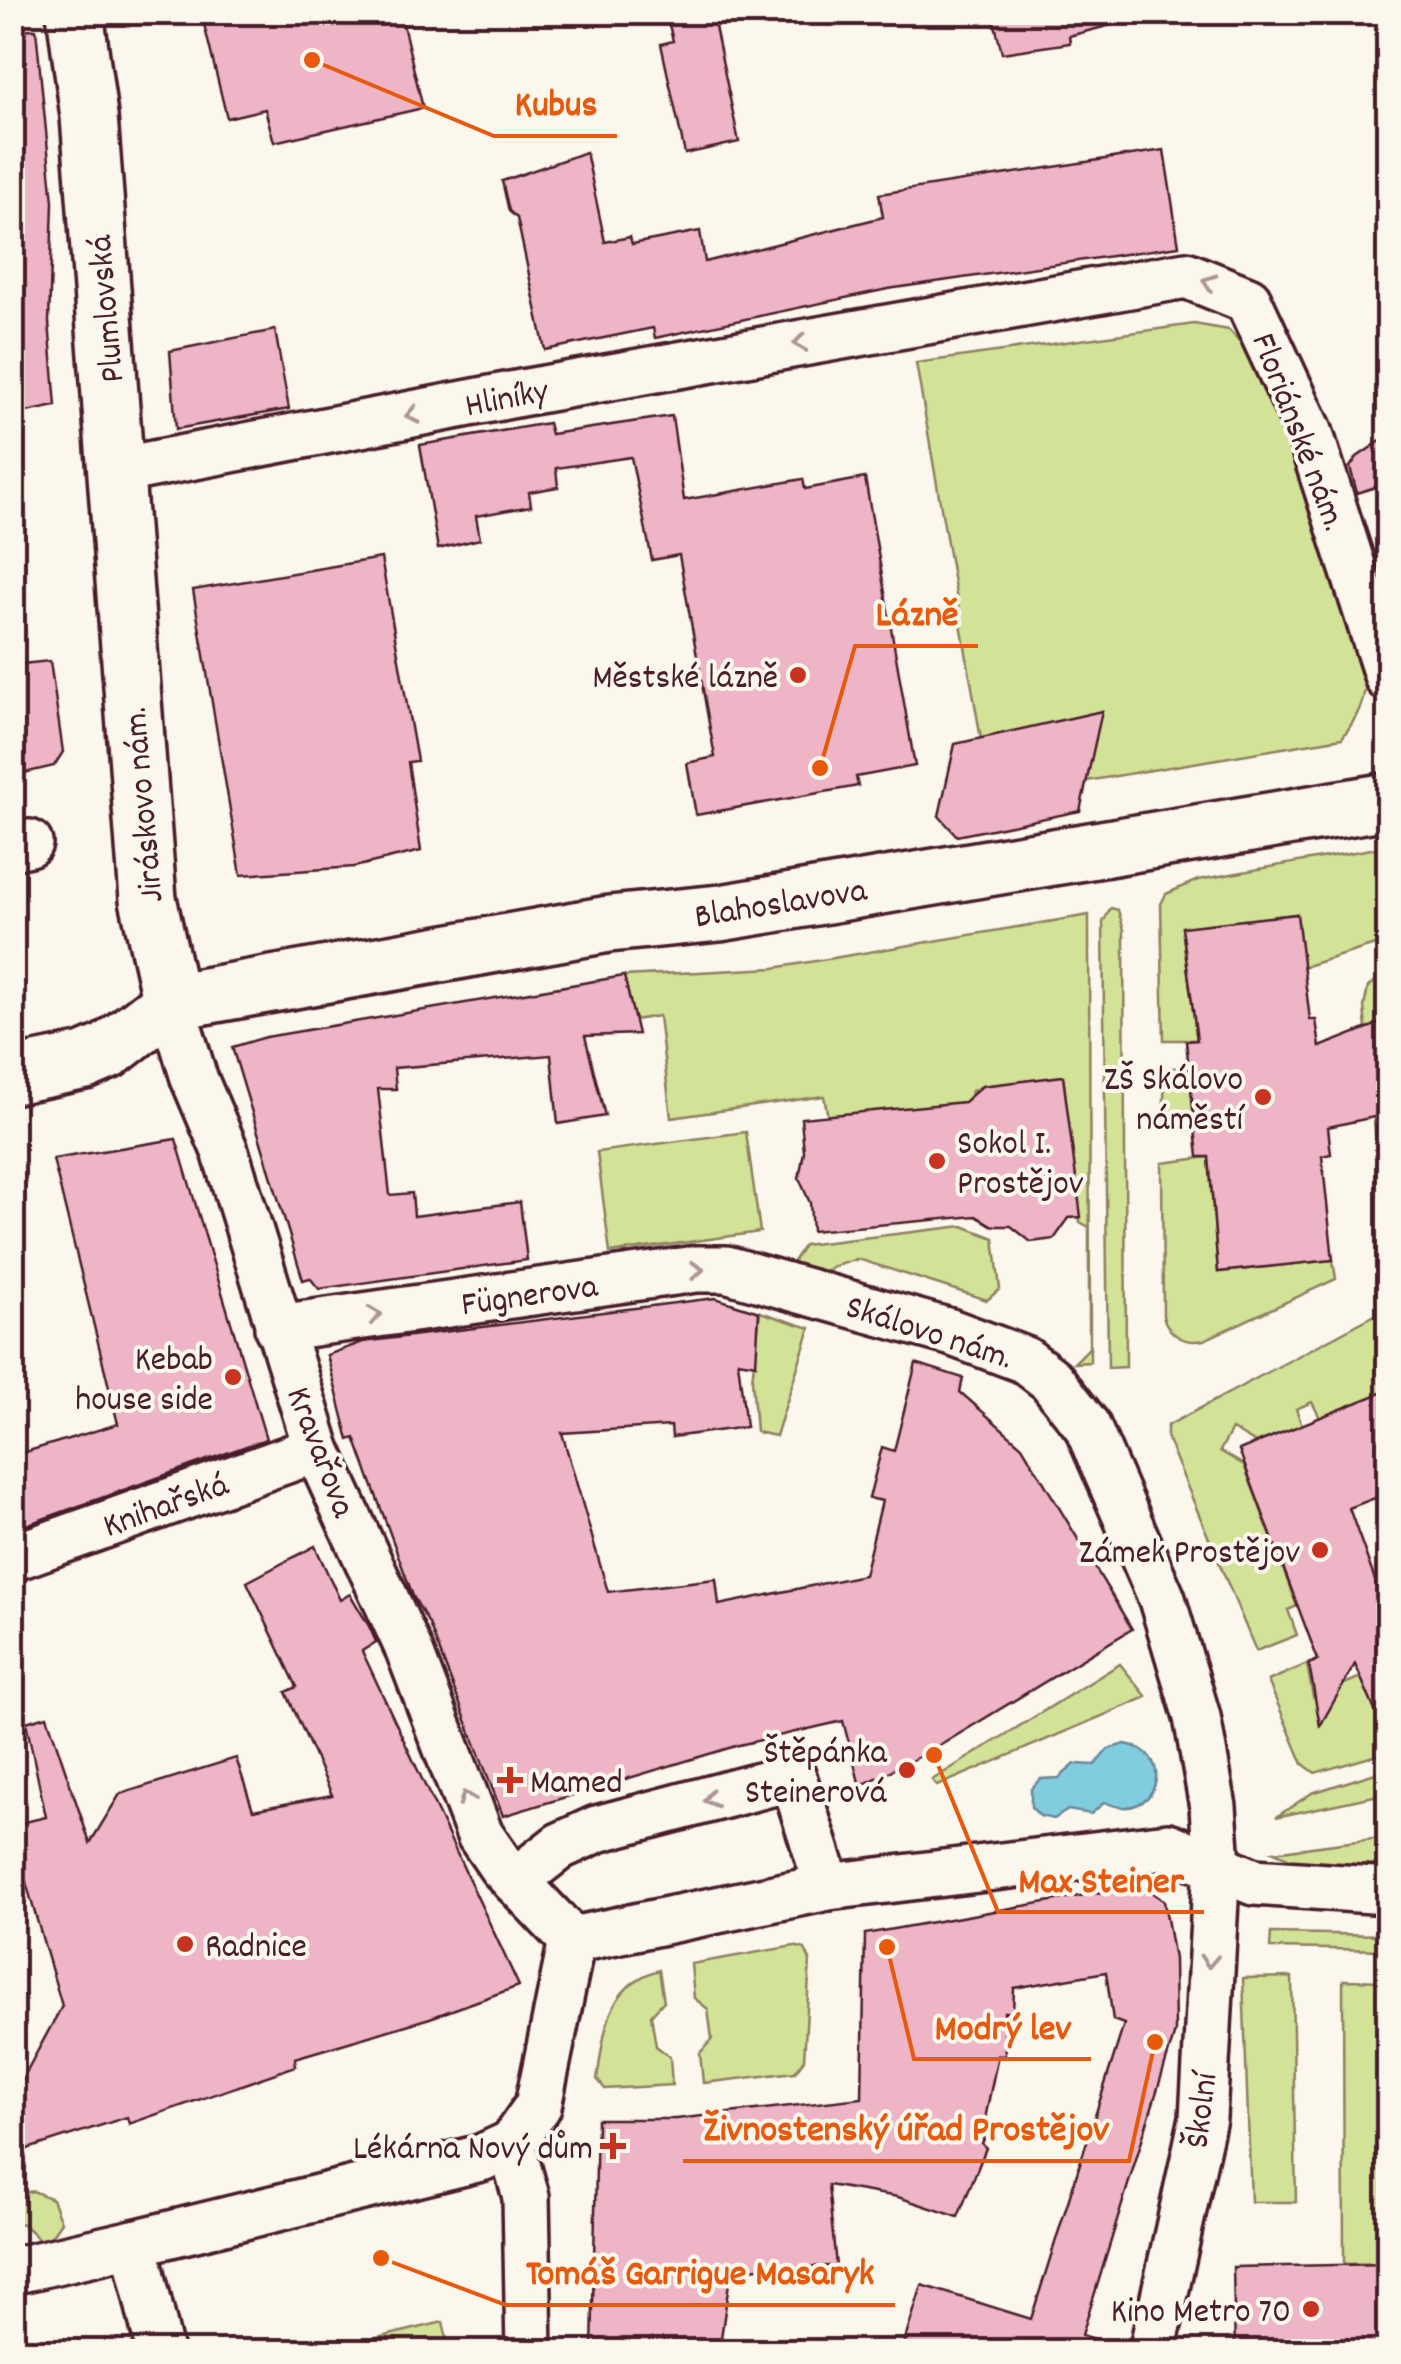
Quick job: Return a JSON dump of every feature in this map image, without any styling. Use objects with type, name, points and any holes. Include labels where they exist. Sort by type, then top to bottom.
[{"type":"main road","name":"Plumlovská","points":[[75,12],[89,116],[124,606]]},
{"type":"main road","name":"Jiráskovo nám.","points":[[124,606],[148,899],[171,1002]]},
{"type":"main road","name":"Blahoslavova","points":[[171,1002],[609,924],[720,912],[1388,801]]},
{"type":"main road","points":[[12,1076],[85,1061],[108,1051],[171,1002]]},
{"type":"street","name":"Floriánské nám.","points":[[896,328],[1186,274],[1248,300],[1309,431],[1388,678]]},
{"type":"street","name":"Hliníky","points":[[117,471],[540,389],[896,328]]},
{"type":"street","name":"Kravařova","points":[[171,1002],[194,1078],[226,1151],[317,1449],[408,1650],[480,1835],[515,1881],[572,1940]]},
{"type":"street","name":"Fügnerova","points":[[278,1328],[696,1269],[726,1269],[778,1282]]},
{"type":"street","name":"Skálovo nám.","points":[[778,1282],[950,1332],[1025,1360],[1072,1404],[1100,1452],[1162,1598],[1186,1669],[1213,1807],[1217,1864]]},
{"type":"street","name":"Knihařská","points":[[12,1558],[317,1449]]},
{"type":"street","points":[[515,1881],[560,1846],[597,1829],[793,1777],[828,1887]]},
{"type":"street","points":[[12,2271],[481,2158],[512,2144],[538,2106],[572,1940],[828,1887],[1168,1846],[1254,1882],[1388,1891]]},
{"type":"street","name":"Školní","points":[[1152,2352],[1203,2118],[1217,1864]]},
{"type":"street","points":[[512,2144],[526,2197],[529,2352]]},
{"type":"street","points":[[134,2243],[160,2352]]},
{"type":"green space","points":[[1194,324],[1229,330],[1263,367],[1363,652],[1366,677],[1360,708],[1342,738],[991,797],[916,363]]},
{"type":"green space","points":[[1388,846],[1388,941],[1303,967],[1296,914],[1182,927],[1197,1040],[1164,1040],[1161,904],[1166,894],[1198,880]]},
{"type":"green space","points":[[1111,908],[1118,910],[1124,930],[1126,1367],[1108,1368],[1103,922]]},
{"type":"green space","points":[[1089,915],[1090,1362],[1074,1363],[1089,1348],[1089,1227],[1080,1222],[1063,1077],[982,1086],[972,1091],[967,1102],[828,1117],[824,1096],[671,1118],[659,1016],[634,1020],[624,976],[774,968]]},
{"type":"green space","points":[[1388,972],[1388,1020],[1373,1027],[1388,1083],[1380,1089],[1388,1117],[1386,1256],[1364,1007],[1368,987]]},
{"type":"green space","points":[[1165,1068],[1193,1068],[1199,1130],[1163,1128]]},
{"type":"green space","points":[[746,1132],[760,1232],[610,1253],[597,1152]]},
{"type":"green space","points":[[1209,1157],[1218,1272],[1333,1260],[1336,1279],[1204,1340],[1190,1341],[1174,1333],[1163,1316],[1162,1163]]},
{"type":"green space","points":[[963,1226],[994,1238],[1000,1289],[987,1300],[858,1259],[832,1267],[819,1277],[794,1269],[794,1260],[804,1245]]},
{"type":"green space","points":[[1388,1308],[1388,1390],[1320,1418],[1312,1402],[1296,1409],[1302,1425],[1256,1443],[1232,1429],[1220,1451],[1244,1465],[1297,1606],[1288,1610],[1297,1635],[1256,1651],[1167,1438],[1167,1426]]},
{"type":"green space","points":[[760,1312],[810,1328],[776,1436],[756,1432],[752,1380]]},
{"type":"green space","points":[[1120,1664],[1147,1697],[937,1786],[932,1780]]},
{"type":"green space","points":[[1307,1664],[1313,1697],[1331,1705],[1344,1684],[1361,1677],[1388,1741],[1388,1752],[1315,1773],[1303,1764],[1268,1681]]},
{"type":"green space","points":[[1388,1769],[1388,1793],[1276,1817],[1312,1793]]},
{"type":"green space","points":[[1388,1837],[1388,1865],[1299,1863],[1274,1852]]},
{"type":"green space","points":[[1271,1933],[1388,1935],[1388,1950],[1270,1948]]},
{"type":"green space","points":[[794,1946],[805,1949],[810,1960],[804,2060],[795,2072],[703,2083],[700,2053],[712,2039],[708,2009],[694,1998],[691,1964]]},
{"type":"green space","points":[[659,1970],[664,2001],[651,2015],[656,2046],[670,2057],[672,2085],[605,2089],[597,2079],[611,2012],[628,1987]]},
{"type":"green space","points":[[1292,1977],[1296,2202],[1251,2202],[1243,1978]]},
{"type":"green space","points":[[1343,1980],[1388,1981],[1388,2263],[1344,2264]]},
{"type":"green space","points":[[33,2191],[52,2199],[61,2222],[45,2245],[23,2224],[13,2222],[12,2195]]},
{"type":"green space","points":[[443,2322],[450,2351],[345,2351],[344,2346]]},
{"type":"water","points":[[1125,1744],[1142,1750],[1152,1760],[1156,1773],[1148,1797],[1137,1805],[1122,1807],[1105,1802],[1091,1814],[1068,1810],[1054,1819],[1040,1816],[1031,1807],[1031,1789],[1040,1779],[1059,1778],[1075,1764],[1095,1765],[1108,1749]]},
{"type":"building","points":[[201,12],[400,12],[423,108],[274,142],[265,109],[227,118]]},
{"type":"building","points":[[666,12],[712,12],[739,142],[685,154],[661,44],[673,41]]},
{"type":"building","points":[[992,12],[1113,12],[1115,24],[1069,36],[1070,43],[1002,53]]},
{"type":"building","points":[[36,29],[53,202],[49,322],[56,406],[12,415],[12,30]]},
{"type":"building","points":[[1164,150],[1179,246],[888,289],[655,338],[653,328],[545,350],[517,218],[509,211],[502,181],[586,152],[605,242],[630,237],[632,244],[700,231],[705,262],[883,217],[879,194]]},
{"type":"building","points":[[275,330],[289,409],[176,429],[170,351]]},
{"type":"building","name":"Městské lázně","points":[[672,416],[684,500],[803,479],[805,489],[865,478],[915,766],[856,777],[858,786],[696,815],[687,763],[715,757],[679,555],[652,560],[631,457],[556,468],[558,487],[529,492],[531,506],[476,516],[480,539],[438,549],[420,445],[548,423],[551,434]]},
{"type":"building","points":[[1388,436],[1388,483],[1357,493],[1350,467],[1357,457]]},
{"type":"building","points":[[381,558],[417,761],[408,762],[421,851],[354,867],[241,875],[193,590]]},
{"type":"building","points":[[50,661],[63,752],[54,766],[12,776],[12,665]]},
{"type":"building","points":[[1102,711],[1080,811],[957,836],[939,816],[955,744]]},
{"type":"building","name":"ZŠ Skálovo náměstí","points":[[1297,914],[1310,1020],[1316,1020],[1320,1047],[1388,1020],[1388,1114],[1328,1127],[1331,1154],[1322,1156],[1333,1260],[1218,1272],[1209,1157],[1198,1157],[1186,1041],[1197,1040],[1182,927]]},
{"type":"building","points":[[624,976],[638,1034],[585,1036],[605,1116],[558,1124],[551,1055],[394,1068],[396,1089],[378,1089],[390,1195],[412,1193],[414,1216],[520,1202],[527,1260],[319,1289],[310,1278],[303,1280],[232,1047],[266,1037]]},
{"type":"building","name":"Sokol I. Prostějov","points":[[1063,1076],[1081,1217],[1069,1218],[1054,1239],[1031,1242],[1011,1226],[993,1226],[976,1216],[812,1231],[810,1203],[799,1178],[804,1152],[801,1118],[964,1102],[982,1086]]},
{"type":"building","points":[[176,1139],[266,1439],[12,1530],[12,1456],[118,1424],[53,1159]]},
{"type":"building","points":[[715,1298],[759,1312],[756,1364],[738,1361],[746,1427],[672,1437],[671,1426],[562,1433],[608,1592],[716,1579],[719,1605],[864,1575],[882,1501],[869,1498],[882,1447],[894,1451],[916,1363],[963,1378],[960,1392],[1022,1446],[1132,1629],[931,1751],[860,1786],[843,1721],[739,1745],[503,1816],[429,1624],[413,1596],[355,1438],[349,1440],[327,1355],[363,1342]]},
{"type":"building","name":"Zámek Prostějov","points":[[1388,1390],[1388,1493],[1349,1508],[1388,1616],[1388,1741],[1355,1664],[1320,1726],[1309,1664],[1318,1660],[1239,1450]]},
{"type":"building","points":[[315,1546],[340,1600],[350,1594],[369,1626],[376,1642],[362,1651],[519,1986],[430,2018],[295,2058],[296,2066],[129,2124],[127,2117],[12,2154],[12,2098],[62,2006],[12,1834],[12,1825],[46,1817],[26,1722],[47,1716],[90,1843],[120,1794],[236,1758],[253,1810],[332,1795],[286,1692],[297,1687],[247,1582]]},
{"type":"building","points":[[1141,1885],[1164,1901],[1174,1959],[1175,2032],[1082,2335],[1111,2344],[1110,2352],[901,2352],[922,2285],[1031,2319],[1124,2024],[1113,2020],[1106,1972],[1014,1988],[1013,2013],[1004,2012],[1005,2056],[998,2055],[986,2114],[989,2125],[982,2144],[986,2148],[958,2217],[898,2197],[828,2185],[836,2266],[731,2269],[719,2352],[592,2352],[597,2119],[676,2119],[862,2098],[865,1934]]},
{"type":"building","name":"Kino Metro 70","points":[[1388,2264],[1388,2352],[1235,2352],[1233,2267]]},
{"type":"place","name":"Kubus","points":[[312,60]]},
{"type":"place","name":"Městské lázně","points":[[798,675]]},
{"type":"place","name":"Lázně","points":[[820,768]]},
{"type":"place","name":"ZŠ Skálovo náměstí","points":[[1263,1097]]},
{"type":"place","name":"Sokol I. Prostějov","points":[[937,1161]]},
{"type":"place","name":"Kebab house side","points":[[233,1377]]},
{"type":"place","name":"Zámek Prostějov","points":[[1320,1550]]},
{"type":"place","name":"Max Steiner","points":[[934,1755]]},
{"type":"place","name":"Štěpánka Steinerová","points":[[907,1770]]},
{"type":"place","name":"Mamed","points":[[510,1780]]},
{"type":"place","name":"Radnice","points":[[185,1944]]},
{"type":"place","name":"Modrý lev","points":[[887,1947]]},
{"type":"place","name":"Živnostenský úřad Prostějov","points":[[1155,2042]]},
{"type":"place","name":"Lékárna Nový dům","points":[[613,2146]]},
{"type":"place","name":"Tomáš Garrigue Masaryk","points":[[381,2258]]},
{"type":"place","name":"Kino Metro 70","points":[[1311,2309]]}]
